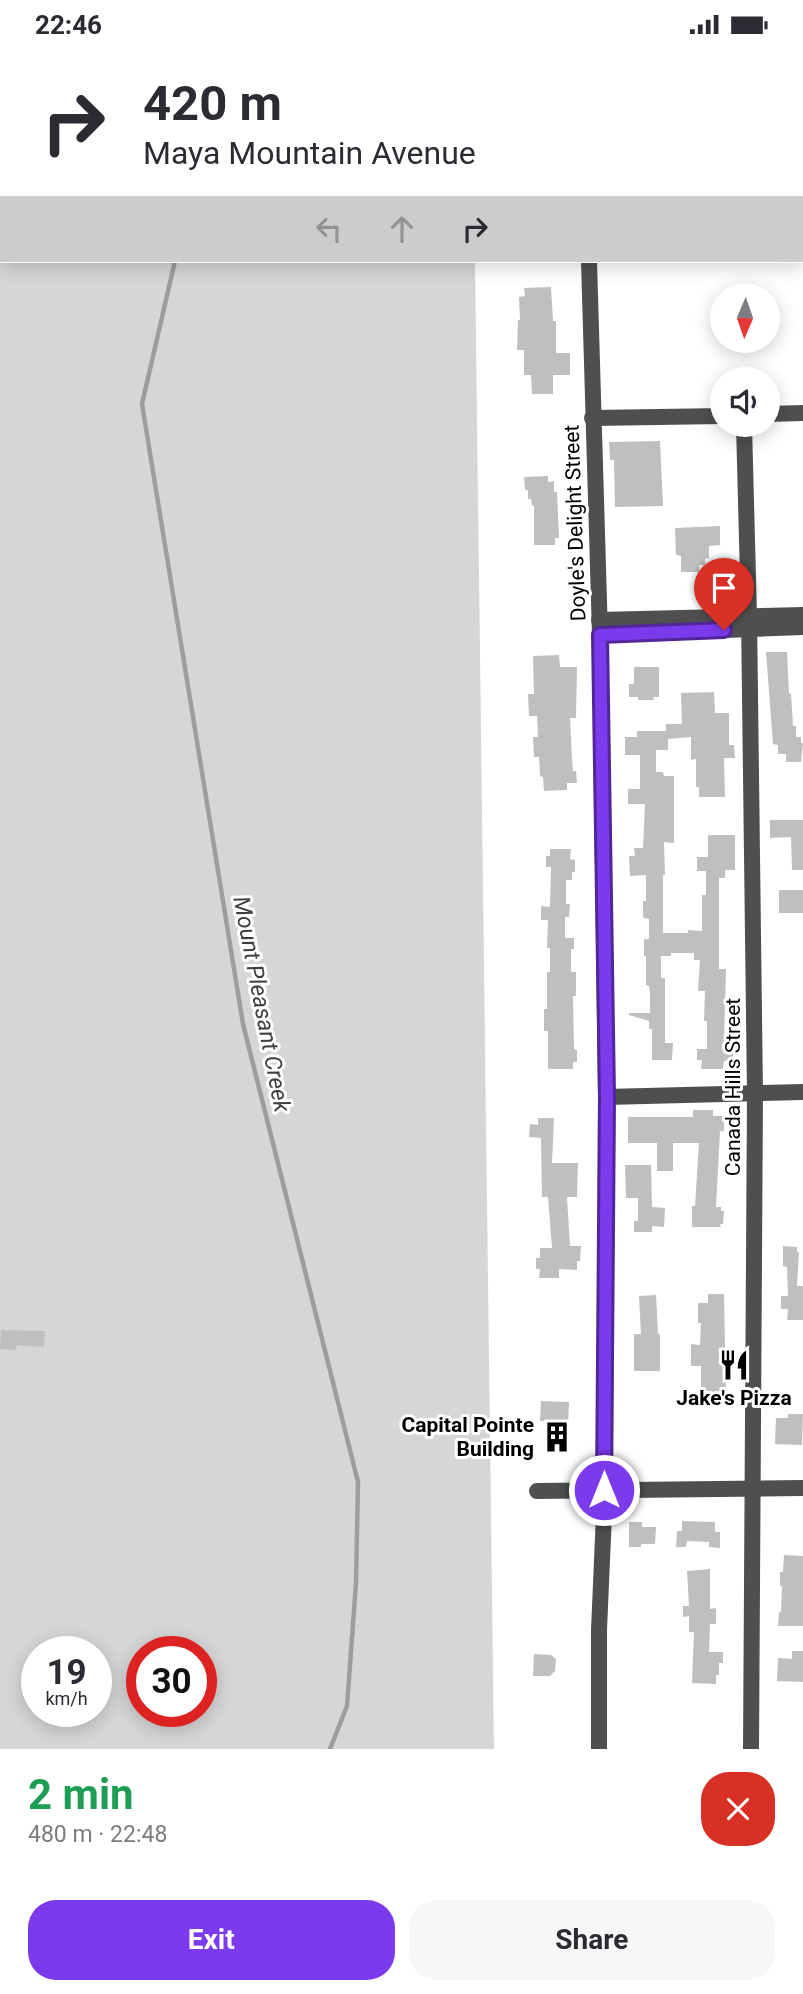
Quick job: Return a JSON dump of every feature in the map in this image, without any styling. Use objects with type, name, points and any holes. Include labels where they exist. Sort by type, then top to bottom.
[{"type":"street","name":"Doyle's Delight Street","points":[[589,263],[600,627],[607,1097],[599,1749]]},
{"type":"street","points":[[780,414],[803,413]]},
{"type":"street","points":[[592,418],[710,416]]},
{"type":"street","name":"Canada Hills Street","points":[[744,437],[755,1094],[751,1749]]},
{"type":"street","points":[[600,627],[749,622],[803,615]]},
{"type":"street","points":[[749,622],[803,627]]},
{"type":"street","points":[[607,1097],[803,1092]]},
{"type":"street","points":[[537,1491],[803,1488]]},
{"type":"shaded area","points":[[0,263],[475,263],[494,1749],[0,1749]]},
{"type":"building","points":[[551,287],[553,321],[556,321],[556,353],[570,353],[570,375],[553,375],[553,394],[532,394],[531,375],[524,375],[524,350],[517,350],[519,297],[525,296],[524,288]]},
{"type":"building","points":[[660,441],[663,506],[615,507],[614,460],[610,460],[609,442]]},
{"type":"building","points":[[548,476],[548,482],[554,481],[554,492],[557,492],[559,538],[555,538],[555,545],[534,545],[534,506],[531,499],[528,499],[524,477]]},
{"type":"building","points":[[720,526],[720,545],[709,546],[709,558],[705,559],[705,565],[699,565],[699,572],[681,572],[681,556],[676,555],[675,528]]},
{"type":"building","points":[[766,652],[787,652],[793,726],[796,726],[796,737],[801,737],[803,743],[801,762],[786,762],[786,754],[778,754],[778,745],[773,744]]},
{"type":"building","points":[[559,655],[560,667],[577,667],[576,718],[570,718],[573,771],[576,771],[577,783],[567,783],[567,790],[544,791],[539,757],[534,757],[533,737],[538,737],[537,716],[529,716],[528,694],[534,694],[533,656]]},
{"type":"building","points":[[634,667],[659,667],[659,697],[653,697],[654,700],[638,700],[638,697],[629,697],[629,684],[634,684]]},
{"type":"building","points":[[714,692],[715,713],[729,713],[729,745],[734,745],[735,758],[724,758],[725,797],[699,797],[699,787],[696,787],[696,759],[691,760],[691,737],[668,739],[668,750],[656,750],[656,772],[663,772],[664,776],[674,776],[674,843],[664,842],[663,933],[702,931],[702,895],[706,895],[706,871],[697,871],[697,857],[708,857],[708,835],[735,835],[735,870],[725,870],[725,878],[719,878],[719,969],[726,969],[724,1040],[728,1040],[728,1049],[733,1049],[733,1061],[724,1061],[723,1069],[701,1069],[702,1060],[697,1060],[697,1049],[707,1049],[707,1021],[704,1021],[705,991],[698,991],[700,960],[694,960],[694,953],[661,956],[661,978],[665,978],[665,1043],[673,1043],[672,1060],[652,1060],[652,1029],[649,1029],[649,1021],[629,1015],[650,1013],[650,992],[649,986],[646,985],[644,956],[644,939],[649,939],[649,919],[643,916],[646,875],[630,876],[629,856],[635,856],[634,848],[643,848],[645,804],[628,804],[628,789],[640,789],[640,755],[625,755],[625,737],[637,737],[637,731],[666,731],[666,724],[682,724],[681,693]]},
{"type":"building","points":[[770,820],[803,820],[803,870],[792,870],[791,837],[770,838]]},
{"type":"building","points":[[550,849],[571,849],[570,859],[575,860],[572,880],[566,880],[566,904],[570,904],[569,917],[565,917],[565,938],[574,938],[571,972],[576,972],[576,996],[573,996],[574,1049],[577,1050],[577,1062],[573,1062],[573,1069],[548,1069],[548,1031],[544,1031],[550,948],[547,948],[548,920],[541,920],[541,906],[550,907],[551,867],[546,867],[546,856],[550,856]]},
{"type":"building","points":[[779,890],[803,890],[803,913],[779,913]]},
{"type":"building","points":[[693,1110],[713,1110],[713,1116],[724,1116],[724,1131],[720,1131],[716,1207],[721,1207],[721,1211],[724,1211],[721,1227],[692,1227],[699,1143],[673,1143],[673,1171],[657,1171],[657,1143],[628,1143],[628,1117],[693,1117]]},
{"type":"building","points":[[538,1118],[554,1118],[552,1163],[578,1163],[577,1197],[567,1197],[570,1246],[581,1246],[580,1261],[577,1261],[577,1270],[559,1269],[559,1278],[539,1278],[540,1269],[536,1269],[540,1248],[552,1248],[548,1197],[542,1197],[541,1138],[529,1137],[530,1124],[538,1125]]},
{"type":"building","points":[[625,1165],[651,1165],[652,1207],[665,1208],[664,1227],[652,1226],[652,1232],[634,1232],[634,1221],[638,1221],[638,1198],[626,1198]]},
{"type":"building","points":[[783,1246],[797,1247],[799,1252],[797,1286],[803,1286],[803,1320],[787,1320],[788,1309],[781,1309],[781,1296],[788,1296]]},
{"type":"building","points":[[708,1294],[724,1294],[726,1397],[701,1397],[701,1366],[691,1366],[691,1344],[700,1345],[698,1303],[708,1303]]},
{"type":"building","points":[[656,1295],[660,1371],[634,1371],[634,1334],[641,1334],[639,1296]]},
{"type":"building","points":[[1,1330],[45,1331],[44,1347],[17,1345],[16,1350],[0,1349]]},
{"type":"building","name":"Capital Pointe Building","points":[[541,1401],[569,1402],[567,1453],[547,1452],[548,1421],[540,1421]]},
{"type":"building","points":[[788,1414],[803,1414],[802,1445],[775,1444],[776,1418],[788,1418]]},
{"type":"building","points":[[682,1521],[715,1522],[715,1532],[720,1532],[720,1548],[709,1547],[709,1542],[687,1541],[686,1547],[676,1547],[677,1531],[682,1531]]},
{"type":"building","points":[[629,1522],[642,1522],[642,1527],[656,1527],[655,1544],[629,1547]]},
{"type":"building","points":[[784,1555],[803,1556],[803,1626],[778,1626],[782,1586],[780,1572],[783,1572]]},
{"type":"building","points":[[710,1569],[710,1609],[716,1608],[716,1624],[710,1624],[709,1652],[723,1652],[723,1663],[719,1663],[716,1684],[692,1683],[694,1632],[689,1632],[689,1616],[683,1617],[683,1606],[689,1606],[687,1571]]},
{"type":"building","points":[[792,1651],[803,1651],[803,1682],[777,1681],[778,1658],[792,1659]]},
{"type":"building","points":[[534,1654],[551,1655],[556,1659],[555,1671],[550,1676],[533,1676]]},
{"type":"waterway","name":"Mount Pleasant Creek","points":[[175,263],[142,404],[243,1024],[358,1482],[356,1583],[347,1706],[330,1749]]},
{"type":"place","name":"Jake's Pizza","points":[[734,1365]]},
{"type":"place","name":"Capital Pointe Building","points":[[557,1437]]},
{"type":"route","points":[[604,1490],[607,1097],[600,635],[724,630]]}]
